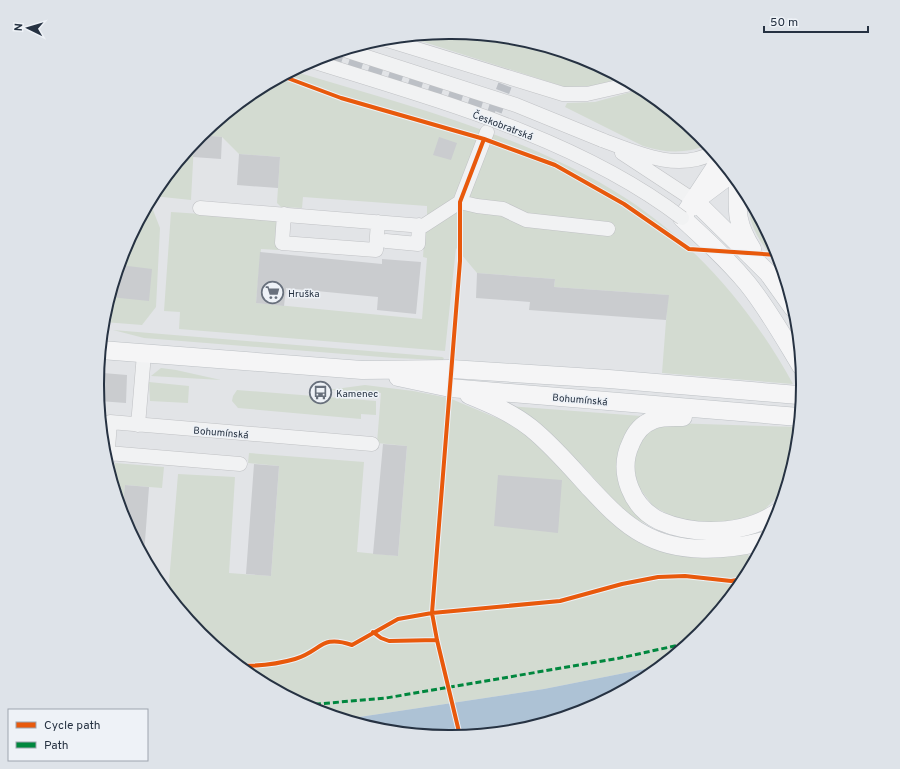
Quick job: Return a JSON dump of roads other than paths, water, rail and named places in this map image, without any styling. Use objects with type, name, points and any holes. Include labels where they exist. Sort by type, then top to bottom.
[{"type":"main road","points":[[682,218],[695,201],[716,164]]},
{"type":"main road","points":[[695,201],[726,177]]},
{"type":"main road","points":[[738,194],[737,210],[741,232],[784,296]]},
{"type":"main road","points":[[695,201],[768,273]]},
{"type":"main road","name":"Českobratrská","points":[[682,218],[716,250],[747,283],[794,355]]},
{"type":"main road","name":"Bohumínská","points":[[106,350],[362,370],[451,369],[609,379],[796,394]]},
{"type":"main road","name":"Bohumínská","points":[[362,370],[450,388],[794,417]]},
{"type":"main road","points":[[450,388],[500,408],[531,428],[559,454],[615,513],[642,534],[661,542],[689,547],[721,548],[757,543]]},
{"type":"main road","points":[[764,414],[668,417],[652,420],[636,434],[626,458],[626,476],[633,493],[643,508],[660,521],[680,528],[702,531],[724,530],[744,527],[769,516]]},
{"type":"street","points":[[399,43],[507,81],[569,94],[587,94],[624,86]]},
{"type":"street","points":[[354,53],[516,105],[602,140],[654,159],[675,162],[708,155]]},
{"type":"street","name":"Českobratrská","points":[[321,64],[413,92],[509,126],[594,164],[666,206],[682,218]]},
{"type":"street","points":[[200,208],[423,226],[460,202],[487,132]]},
{"type":"street","points":[[602,140],[695,201]]},
{"type":"street","points":[[460,202],[477,206],[503,208],[526,220],[608,229]]},
{"type":"street","points":[[284,214],[282,243],[376,250],[378,222]]},
{"type":"street","points":[[386,241],[418,244],[420,225]]},
{"type":"street","points":[[138,425],[144,354]]},
{"type":"street","name":"Bohumínská","points":[[109,441],[110,422],[372,444]]},
{"type":"street","points":[[112,458],[240,464]]},
{"type":"water","points":[[647,669],[623,684],[582,704],[539,718],[495,727],[450,730],[427,729],[405,727],[358,717],[544,689]]},
{"type":"tunnel","points":[[337,58],[496,109]]},
{"type":"tunnel","points":[[495,111],[505,85]]},
{"type":"place","name":"Hruška","points":[[273,293]]},
{"type":"place","name":"Kamenec","points":[[321,393]]}]
